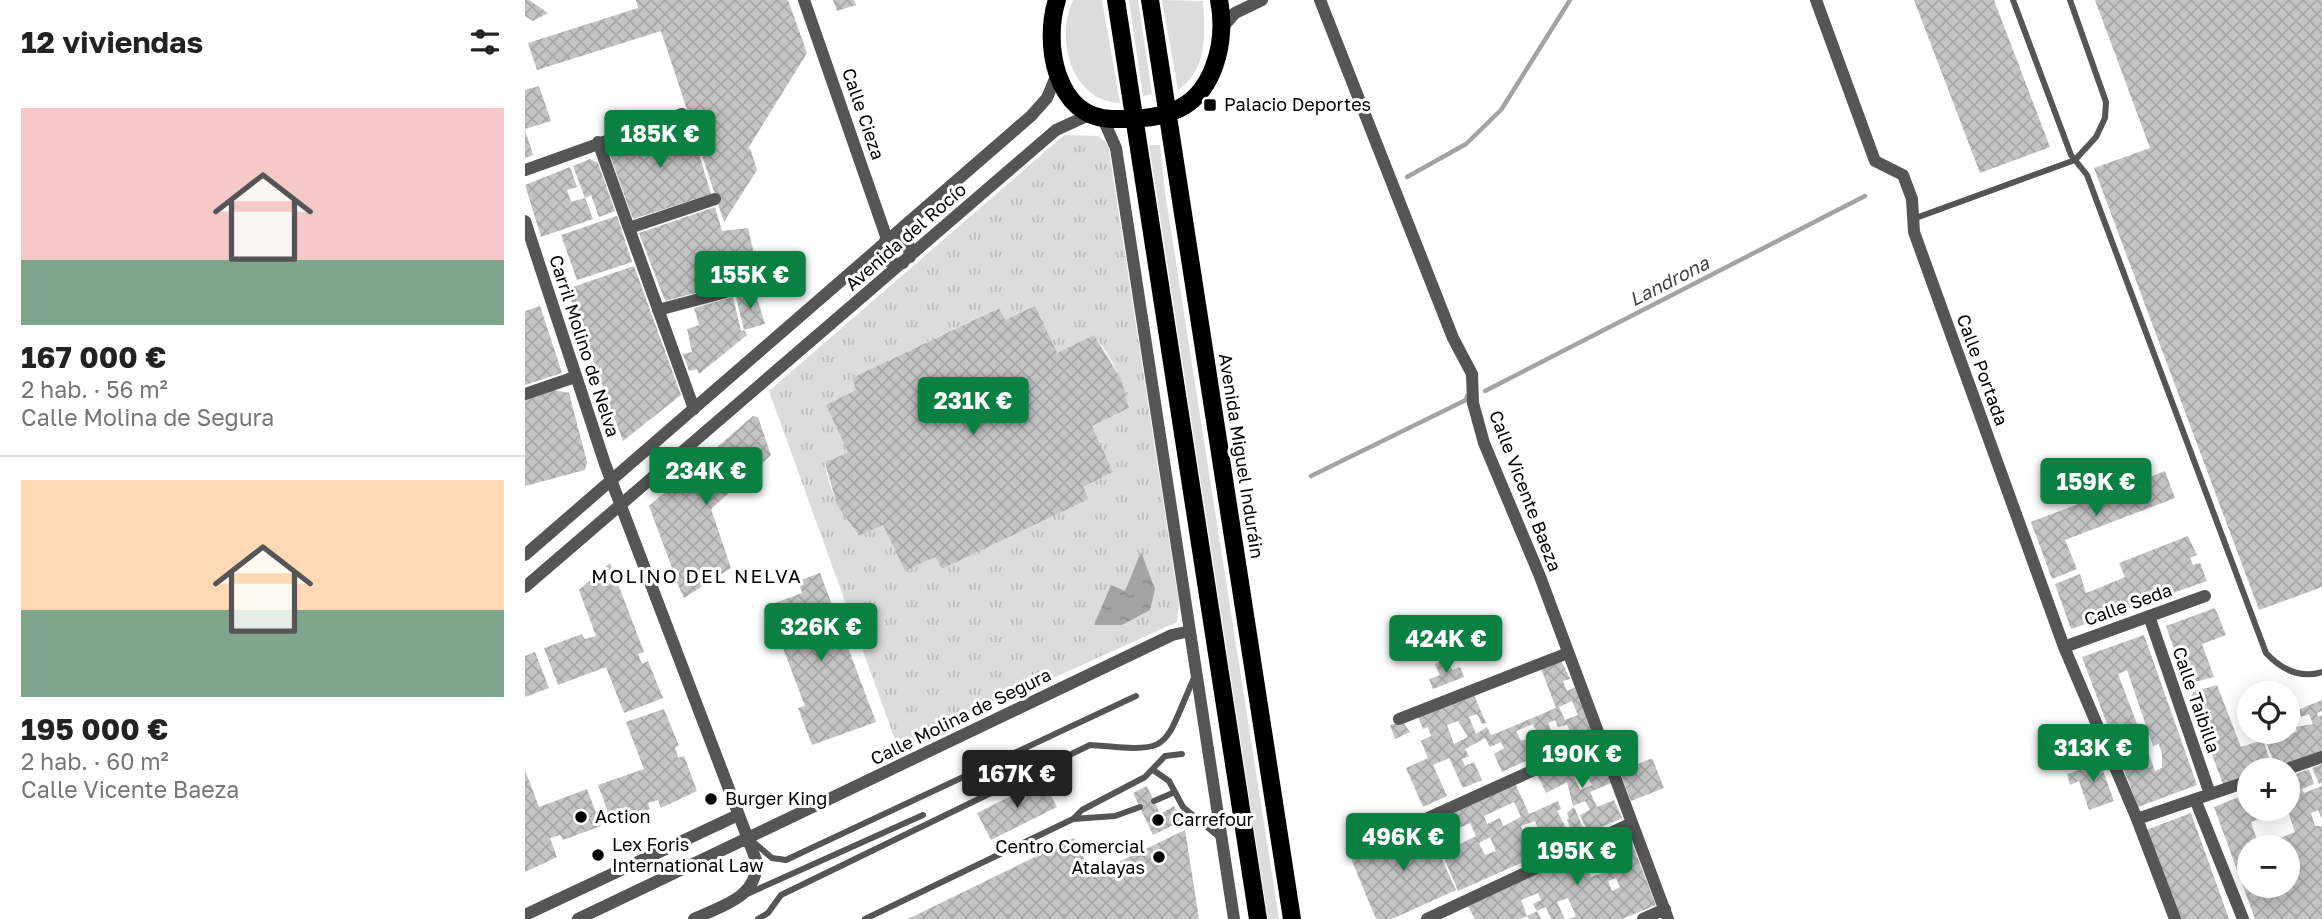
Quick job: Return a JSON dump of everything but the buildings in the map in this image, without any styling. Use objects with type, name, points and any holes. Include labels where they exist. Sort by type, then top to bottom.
[{"type":"main road","points":[[1058,0],[1051,37],[1057,74],[1072,99],[1097,117],[1135,118],[1167,114],[1192,100],[1207,81],[1217,56],[1221,29],[1219,0]]},
{"type":"main road","points":[[1116,0],[1258,919]]},
{"type":"main road","name":"Avenida Miguel Induráin","points":[[1150,0],[1292,919]]},
{"type":"street","name":"Calle Cieza","points":[[804,0],[887,240]]},
{"type":"street","points":[[1221,29],[1235,13],[1262,0]]},
{"type":"street","name":"Calle Vicente Baeza","points":[[1320,0],[1453,338],[1472,374],[1473,403],[1484,443],[1568,653],[1666,914]]},
{"type":"street","name":"Calle Portada","points":[[1816,0],[1875,161],[1903,175],[1912,199],[1915,236],[2064,647],[2137,819],[2175,919]]},
{"type":"street","name":"Avenida del Rocío","points":[[525,555],[1041,107],[1057,74]]},
{"type":"street","points":[[525,170],[682,114]]},
{"type":"street","name":"Avenida del Rocío","points":[[525,587],[1056,130],[1097,117]]},
{"type":"street","points":[[1097,117],[1116,148],[1234,919]]},
{"type":"street","points":[[598,142],[694,409]]},
{"type":"street","points":[[629,228],[715,199]]},
{"type":"street","name":"Carril Molino de Nelva","points":[[525,221],[612,481],[748,837]]},
{"type":"street","points":[[898,236],[908,242],[907,260],[895,264],[886,260],[882,249],[887,240],[898,236]]},
{"type":"street","points":[[658,310],[756,284]]},
{"type":"street","points":[[525,394],[575,377]]},
{"type":"street","name":"Calle Seda","points":[[2064,647],[2204,597]]},
{"type":"street","name":"Calle Taibilla","points":[[2149,616],[2210,794]]},
{"type":"street","name":"Calle Molina de Segura","points":[[578,919],[1172,635],[1190,631]]},
{"type":"street","points":[[1399,719],[1568,653]]},
{"type":"street","points":[[1428,818],[1600,740]]},
{"type":"street","points":[[2300,765],[2322,757]]},
{"type":"street","points":[[2137,819],[2237,785]]},
{"type":"street","points":[[2195,799],[2243,919]]},
{"type":"street","points":[[525,915],[739,815]]},
{"type":"street","points":[[1427,919],[1632,824]]},
{"type":"street","points":[[694,919],[733,900],[751,887],[757,874],[756,860],[748,837]]},
{"type":"street","points":[[1643,919],[1666,914]]},
{"type":"lane","points":[[2013,0],[2075,160],[2087,175],[2266,653],[2279,667],[2299,674],[2322,672]]},
{"type":"lane","points":[[1913,219],[2075,160],[2096,137],[2105,118],[2106,102],[2070,0]]},
{"type":"lane","points":[[758,919],[768,913],[781,895],[1090,745],[1137,749],[1162,744],[1171,733],[1196,673]]},
{"type":"lane","points":[[748,837],[772,858],[786,860],[1136,696]]},
{"type":"lane","points":[[865,919],[1073,819],[1082,810],[1153,770],[1165,756],[1182,754]]},
{"type":"lane","points":[[1153,770],[1164,775],[1183,807],[1221,839]]},
{"type":"lane","points":[[1154,801],[1175,792]]},
{"type":"lane","points":[[1073,819],[1115,816],[1140,807]]},
{"type":"lane","points":[[733,900],[923,815]]},
{"type":"green space","points":[[1073,0],[1102,0],[1120,103],[1103,100],[1089,92],[1071,65],[1066,32]]},
{"type":"green space","points":[[1129,0],[1138,0],[1152,94],[1143,96]]},
{"type":"green space","points":[[1162,0],[1203,1],[1204,38],[1200,61],[1188,82],[1178,90]]},
{"type":"green space","points":[[1064,135],[1098,136],[1108,144],[1179,604],[1177,622],[898,748],[769,391]],"holes":[[[998,308],[1005,320],[1057,353],[1094,336],[1107,352],[1120,378],[1129,408],[1092,426],[1113,472],[1083,487],[1089,499],[942,569],[935,557],[905,571],[883,525],[859,536],[841,510],[829,483],[825,463],[848,452],[856,390],[852,378]]]},
{"type":"green space","points":[[1149,145],[1160,145],[1165,192],[1279,919],[1268,919]]},
{"type":"water","points":[[1141,552],[1155,589],[1150,610],[1122,625],[1094,625],[1111,585],[1125,591]]},
{"type":"waterway","name":"Landrona","points":[[1407,177],[1466,144],[1501,110],[1570,0]]},
{"type":"waterway","name":"Landrona","points":[[1485,391],[1865,196]]},
{"type":"waterway","name":"Landrona","points":[[1311,476],[1466,400],[1467,396]]},
{"type":"place","name":"Palacio Deportes","points":[[1210,105]]},
{"type":"place","name":"Burger King","points":[[711,799]]},
{"type":"place","name":"Action","points":[[581,817]]},
{"type":"place","name":"Carrefour","points":[[1158,820]]},
{"type":"place","name":"Lex Foris International Law","points":[[598,855]]},
{"type":"place","name":"Centro Comercial Atalayas","points":[[1159,857]]},
{"type":"district","name":"MOLINO DEL NELVA","points":[[697,576]]}]
